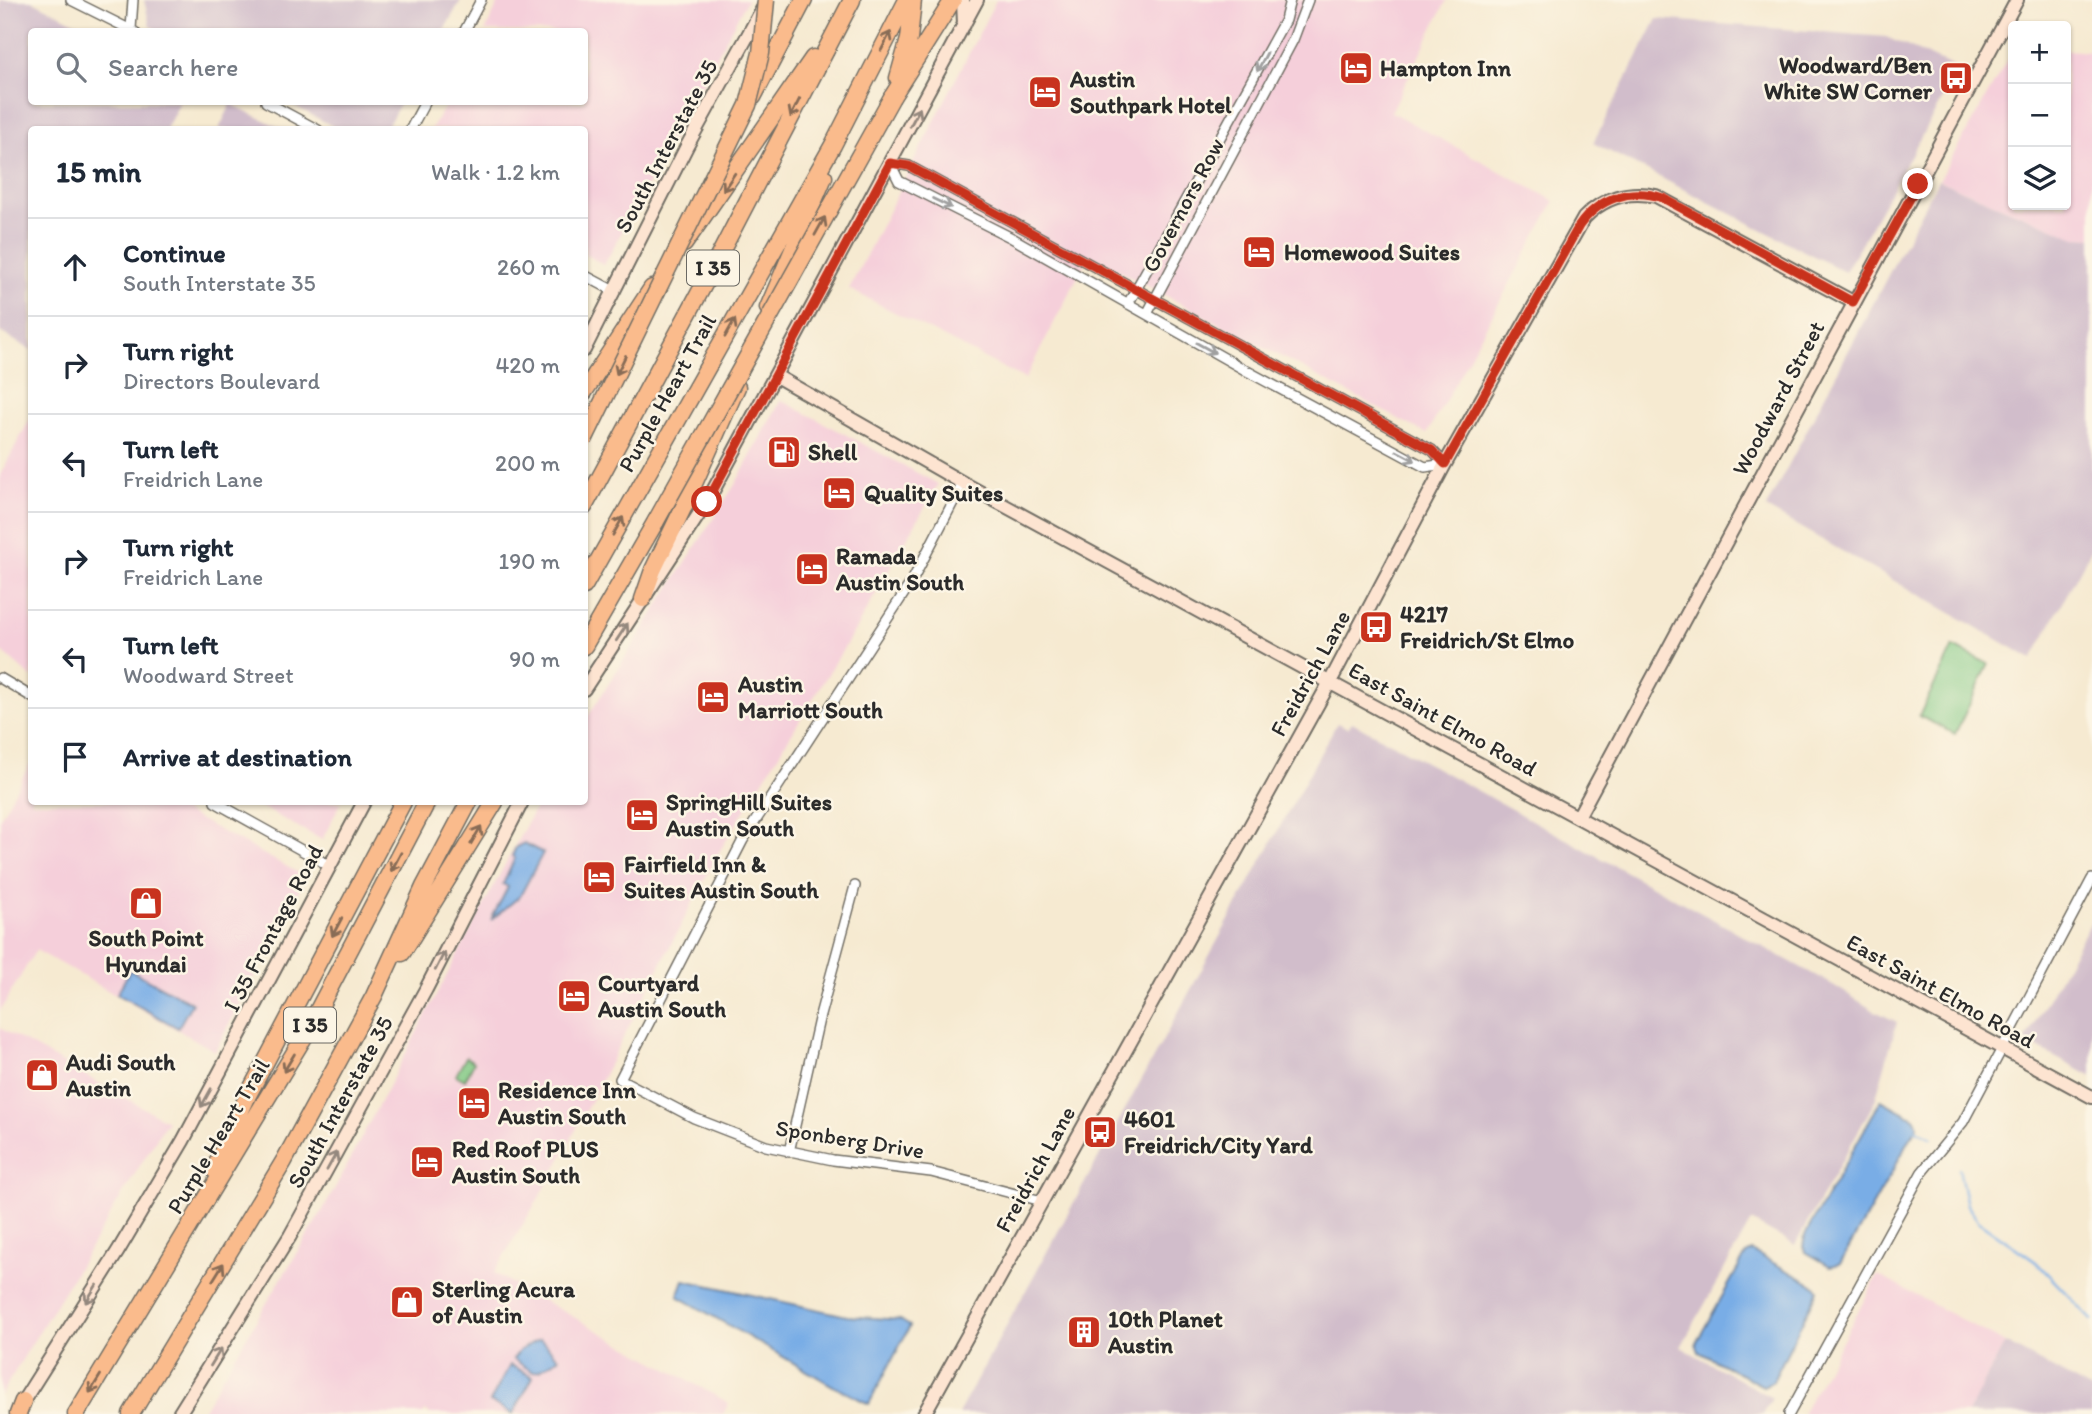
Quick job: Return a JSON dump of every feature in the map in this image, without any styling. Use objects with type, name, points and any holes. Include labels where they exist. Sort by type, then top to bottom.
[{"type":"highway","points":[[748,105],[761,53],[766,0]]},
{"type":"highway","points":[[588,432],[748,105],[804,0]]},
{"type":"highway","name":"Purple Heart Trail","points":[[588,500],[852,0]]},
{"type":"highway","name":"Purple Heart Trail","points":[[588,579],[833,145],[907,0]]},
{"type":"highway","points":[[892,97],[909,39],[913,0]]},
{"type":"highway","points":[[588,639],[892,97],[953,0]]},
{"type":"highway","points":[[588,386],[803,71],[838,26]]},
{"type":"highway","points":[[643,599],[653,569],[731,403],[777,286],[820,189],[833,145]]},
{"type":"highway","points":[[181,1242],[248,1095],[401,805]]},
{"type":"highway","name":"Purple Heart Trail","points":[[76,1414],[304,1037],[426,805]]},
{"type":"highway","name":"I 35","points":[[131,1414],[284,1161],[374,996],[424,887],[467,805]]},
{"type":"highway","points":[[374,996],[493,805]]},
{"type":"street","points":[[71,0],[129,28]]},
{"type":"street","points":[[133,0],[133,28]]},
{"type":"street","points":[[466,28],[481,0]]},
{"type":"street","name":"South Interstate 35","points":[[588,341],[687,146],[766,0]]},
{"type":"street","points":[[963,0],[964,25]]},
{"type":"street","points":[[588,683],[707,502],[977,0]]},
{"type":"street","name":"Governors Row","points":[[1128,304],[1285,20],[1290,0]]},
{"type":"street","name":"Governors Row","points":[[1147,314],[1293,40],[1308,0]]},
{"type":"street","name":"Woodward Street","points":[[1578,817],[2017,0]]},
{"type":"street","points":[[272,105],[311,126]]},
{"type":"street","points":[[412,126],[423,105]]},
{"type":"street","points":[[890,163],[909,166],[1019,225],[1432,450],[1445,464]]},
{"type":"street","points":[[890,163],[899,181],[1012,238],[1425,467],[1445,464]]},
{"type":"street","name":"Freidrich Lane","points":[[925,1414],[1330,681],[1445,464],[1579,226],[1590,212],[1609,199],[1633,193],[1663,198],[1853,302]]},
{"type":"street","points":[[1012,238],[1019,225]]},
{"type":"street","points":[[588,277],[614,291]]},
{"type":"street","name":"East Saint Elmo Road","points":[[776,376],[963,483],[2092,1097]]},
{"type":"street","name":"Sponberg Drive","points":[[963,483],[912,581],[743,840],[620,1079],[710,1125],[789,1152],[931,1172],[1042,1201]]},
{"type":"street","points":[[0,678],[28,695]]},
{"type":"street","points":[[220,805],[330,866]]},
{"type":"street","name":"I 35 Frontage Road","points":[[19,1410],[183,1141],[362,805]]},
{"type":"street","name":"South Interstate 35","points":[[179,1414],[290,1236],[426,989],[520,805]]},
{"type":"street","points":[[1788,1414],[1922,1172],[1963,1122],[2092,879]]},
{"type":"street","points":[[789,1152],[819,1019],[855,887]]},
{"type":"shaded area","points":[[0,0],[31,0],[86,28],[28,28],[28,105],[178,105],[168,126],[28,126],[28,348],[0,332]]},
{"type":"shaded area","points":[[144,0],[461,0],[445,28],[150,26]]},
{"type":"shaded area","points":[[500,0],[747,0],[604,265],[588,256],[588,126],[433,126],[446,105],[588,105],[588,28],[486,28]]},
{"type":"shaded area","points":[[996,0],[1447,0],[1391,112],[1555,201],[1427,434],[1089,255],[1025,379],[849,289]]},
{"type":"shaded area","points":[[1657,19],[1886,37],[1959,69],[1845,272],[1593,143]]},
{"type":"shaded area","points":[[2071,50],[2092,52],[2092,238],[2074,237],[2010,210],[2071,210]]},
{"type":"shaded area","points":[[2008,59],[2008,209],[1939,180]]},
{"type":"shaded area","points":[[231,105],[233,105],[277,126],[220,126]]},
{"type":"shaded area","points":[[293,105],[399,105],[387,126],[332,126]]},
{"type":"shaded area","points":[[1938,180],[2074,237],[2092,238],[2092,548],[2032,659],[1766,508]]},
{"type":"shaded area","points":[[781,400],[938,484],[858,625],[716,857],[552,1176],[494,1273],[729,1403],[723,1414],[431,1414],[425,1411],[423,1414],[200,1414],[327,1203],[536,805],[588,805],[588,716],[736,483]]},
{"type":"shaded area","points":[[28,423],[28,674],[0,650],[0,475]]},
{"type":"shaded area","points":[[1352,722],[1897,1022],[1875,1101],[1795,1245],[1751,1221],[1681,1347],[1772,1398],[1763,1414],[958,1414],[1337,723],[1348,728]]},
{"type":"shaded area","name":"South Point Hyundai","points":[[28,767],[28,805],[173,805],[306,877],[215,1051],[36,950],[0,1011],[0,818]]},
{"type":"shaded area","points":[[258,805],[340,805],[322,840]]},
{"type":"shaded area","points":[[2092,920],[2092,1077],[2025,1041]]},
{"type":"shaded area","points":[[0,1028],[167,1121],[0,1396]]},
{"type":"shaded area","points":[[1878,1275],[2005,1343],[1967,1414],[1802,1414]]},
{"type":"shaded area","points":[[2005,1343],[2092,1390],[2092,1414],[1967,1414]]},
{"type":"green space","points":[[1953,647],[1989,664],[1955,734],[1919,716]]},
{"type":"green space","points":[[466,1057],[474,1062],[465,1080],[456,1075]]},
{"type":"water","points":[[524,843],[543,853],[520,896],[491,920],[508,887],[503,884],[515,858],[512,856],[516,847]]},
{"type":"water","points":[[130,970],[192,1003],[178,1028],[117,994]]},
{"type":"water","points":[[1881,1100],[1914,1118],[1918,1125],[1840,1264],[1830,1266],[1806,1252],[1803,1247],[1805,1235]]},
{"type":"water","points":[[1752,1251],[1818,1290],[1773,1381],[1763,1386],[1699,1352],[1696,1343],[1746,1254]]},
{"type":"water","points":[[684,1280],[847,1316],[900,1320],[910,1326],[869,1404],[678,1296]]},
{"type":"water","points":[[540,1339],[559,1358],[533,1372],[513,1359],[520,1350]]},
{"type":"water","points":[[510,1365],[533,1377],[513,1414],[490,1402]]},
{"type":"waterway","points":[[1913,1128],[1932,1138]]},
{"type":"waterway","points":[[1959,1169],[1967,1205],[1979,1222],[2036,1262],[2092,1320]]},
{"type":"place","name":"Hampton Inn","points":[[1356,68]]},
{"type":"place","name":"Woodward/Ben White SW Corner","points":[[1956,78]]},
{"type":"place","name":"Austin Southpark Hotel","points":[[1045,92]]},
{"type":"place","name":"Homewood Suites","points":[[1259,252]]},
{"type":"place","name":"Shell","points":[[784,452]]},
{"type":"place","name":"Quality Suites","points":[[839,493]]},
{"type":"place","name":"Ramada Austin South","points":[[812,569]]},
{"type":"place","name":"4217 Freidrich/St Elmo","points":[[1376,627]]},
{"type":"place","name":"Austin Marriott South","points":[[713,697]]},
{"type":"place","name":"SpringHill Suites Austin South","points":[[642,815]]},
{"type":"place","name":"Fairfield Inn & Suites Austin South","points":[[599,877]]},
{"type":"place","name":"South Point Hyundai","points":[[146,903]]},
{"type":"place","name":"Courtyard Austin South","points":[[574,996]]},
{"type":"place","name":"Audi South Austin","points":[[42,1075]]},
{"type":"place","name":"Residence Inn Austin South","points":[[474,1103]]},
{"type":"place","name":"4601 Freidrich/City Yard","points":[[1100,1132]]},
{"type":"place","name":"Red Roof PLUS Austin South","points":[[427,1162]]},
{"type":"place","name":"Sterling Acura of Austin","points":[[407,1302]]},
{"type":"place","name":"10th Planet Austin","points":[[1084,1332]]},
{"type":"route","points":[[707,502],[890,163],[909,166],[1019,225],[1432,450],[1445,464],[1579,226],[1584,218],[1602,203],[1633,193],[1663,198],[1853,302],[1918,184]]}]
